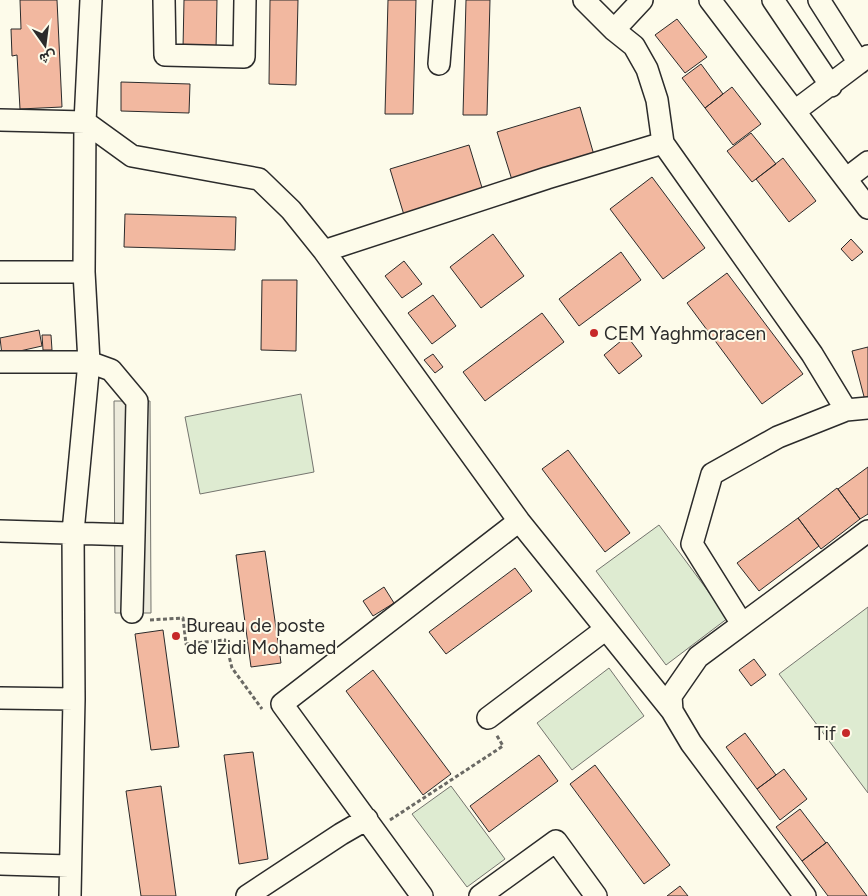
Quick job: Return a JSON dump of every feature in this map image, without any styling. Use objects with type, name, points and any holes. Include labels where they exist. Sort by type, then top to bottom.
[{"type":"street","points":[[70,896],[69,866],[74,699],[73,532],[89,362],[84,272],[85,122],[91,0]]},
{"type":"street","points":[[164,0],[165,55],[244,57],[245,0]]},
{"type":"street","points":[[439,64],[444,0]]},
{"type":"street","points":[[584,0],[614,30],[634,46],[647,69],[657,100],[663,143],[812,354],[846,410]]},
{"type":"street","points":[[614,30],[642,0]]},
{"type":"street","points":[[710,0],[868,208]]},
{"type":"street","points":[[773,0],[831,86]]},
{"type":"street","points":[[795,111],[831,86],[863,60],[819,0]]},
{"type":"street","points":[[0,120],[85,122],[132,156],[259,179],[291,210],[324,251],[519,521],[672,711],[691,743],[804,896]]},
{"type":"street","points":[[324,251],[548,178],[663,143]]},
{"type":"street","points":[[846,178],[868,162]]},
{"type":"street","points":[[0,272],[84,272]]},
{"type":"street","points":[[0,362],[89,362],[111,370],[137,401],[132,612]]},
{"type":"street","points":[[742,624],[692,544],[712,474],[778,437],[846,410],[868,408]]},
{"type":"street","points":[[422,896],[282,704],[519,521]]},
{"type":"street","points":[[0,531],[134,535]]},
{"type":"street","points":[[672,711],[671,696],[698,657],[868,531]]},
{"type":"street","points":[[488,718],[606,629]]},
{"type":"street","points":[[0,698],[74,699]]},
{"type":"street","points":[[248,896],[341,834],[371,824]]},
{"type":"street","points":[[480,896],[556,841],[596,896]]},
{"type":"street","points":[[0,864],[69,866]]},
{"type":"path","points":[[132,612],[138,621],[183,618],[186,644],[225,640],[232,668],[262,709],[282,704]]},
{"type":"path","points":[[371,824],[503,746],[488,718]]},
{"type":"green space","points":[[301,394],[314,472],[200,494],[185,417]]},
{"type":"green space","points":[[659,525],[728,618],[666,665],[596,571]]},
{"type":"green space","name":"Tif","points":[[868,607],[868,793],[779,674]]},
{"type":"green space","points":[[609,668],[644,716],[572,770],[537,723]]},
{"type":"green space","points":[[451,786],[505,859],[467,887],[412,814]]},
{"type":"shaded area","points":[[114,401],[150,401],[151,613],[115,613]]},
{"type":"building","points":[[20,0],[57,0],[62,107],[20,109],[17,55],[12,56],[11,29],[21,29]]},
{"type":"building","points":[[184,0],[217,0],[216,49],[183,48]]},
{"type":"building","points":[[270,0],[298,0],[296,85],[269,84]]},
{"type":"building","points":[[388,0],[416,0],[413,114],[385,114]]},
{"type":"building","points":[[466,0],[490,0],[487,115],[463,115]]},
{"type":"building","points":[[677,19],[707,57],[685,73],[655,35]]},
{"type":"building","points":[[701,64],[723,94],[705,108],[682,78]]},
{"type":"building","points":[[121,82],[190,84],[189,113],[121,111]]},
{"type":"building","points":[[732,87],[761,124],[733,145],[705,108]]},
{"type":"building","points":[[580,107],[594,155],[512,180],[497,132]]},
{"type":"building","points":[[751,133],[776,164],[752,182],[727,151]]},
{"type":"building","points":[[469,145],[483,191],[404,215],[390,169]]},
{"type":"building","points":[[783,158],[816,201],[789,222],[756,179]]},
{"type":"building","points":[[652,177],[705,248],[663,279],[610,209]]},
{"type":"building","points":[[125,214],[236,217],[235,250],[124,247]]},
{"type":"building","points":[[493,234],[524,276],[481,308],[450,267]]},
{"type":"building","points":[[851,239],[863,252],[852,261],[841,249]]},
{"type":"building","points":[[621,252],[641,280],[579,326],[559,299]]},
{"type":"building","points":[[404,261],[422,284],[402,298],[385,276]]},
{"type":"building","points":[[727,273],[803,374],[762,404],[687,303]]},
{"type":"building","points":[[262,280],[297,280],[296,351],[261,350]]},
{"type":"building","points":[[433,295],[456,326],[432,344],[408,313]]},
{"type":"building","points":[[542,313],[564,342],[485,401],[463,372]]},
{"type":"building","points":[[39,330],[42,346],[2,355],[0,338]]},
{"type":"building","points":[[42,335],[51,335],[52,350],[43,350]]},
{"type":"building","points":[[627,336],[642,356],[619,374],[604,355]]},
{"type":"building","points":[[868,347],[868,407],[867,408],[852,351]]},
{"type":"building","points":[[433,354],[443,367],[435,373],[424,360]]},
{"type":"building","points":[[568,450],[630,533],[605,552],[542,469]]},
{"type":"building","points":[[868,467],[868,514],[860,519],[838,489]]},
{"type":"building","points":[[837,488],[860,519],[821,549],[798,518]]},
{"type":"building","points":[[798,518],[819,546],[759,591],[737,563]]},
{"type":"building","points":[[265,551],[281,663],[251,667],[236,555]]},
{"type":"building","points":[[515,568],[532,591],[446,654],[429,632]]},
{"type":"building","points":[[384,587],[394,603],[373,616],[363,601]]},
{"type":"building","points":[[163,630],[179,747],[151,750],[135,634]]},
{"type":"building","points":[[754,659],[766,675],[751,686],[739,670]]},
{"type":"building","points":[[373,670],[451,774],[423,795],[346,691]]},
{"type":"building","points":[[745,733],[776,775],[757,789],[726,747]]},
{"type":"building","points":[[253,752],[268,859],[239,864],[224,755]]},
{"type":"building","points":[[539,755],[558,781],[489,832],[470,806]]},
{"type":"building","points":[[595,765],[670,865],[644,884],[570,784]]},
{"type":"building","points":[[784,769],[807,799],[780,820],[757,789]]},
{"type":"building","points":[[161,786],[176,896],[141,896],[126,791]]},
{"type":"building","points":[[800,809],[826,843],[802,861],[776,827]]},
{"type":"building","points":[[827,842],[867,896],[828,896],[802,861]]},
{"type":"building","points":[[680,886],[688,896],[667,896]]},
{"type":"place","name":"CEM Yaghmoracen","points":[[594,333]]},
{"type":"place","name":"Bureau de poste de Izidi Mohamed","points":[[176,636]]},
{"type":"place","name":"Tif","points":[[846,733]]}]
